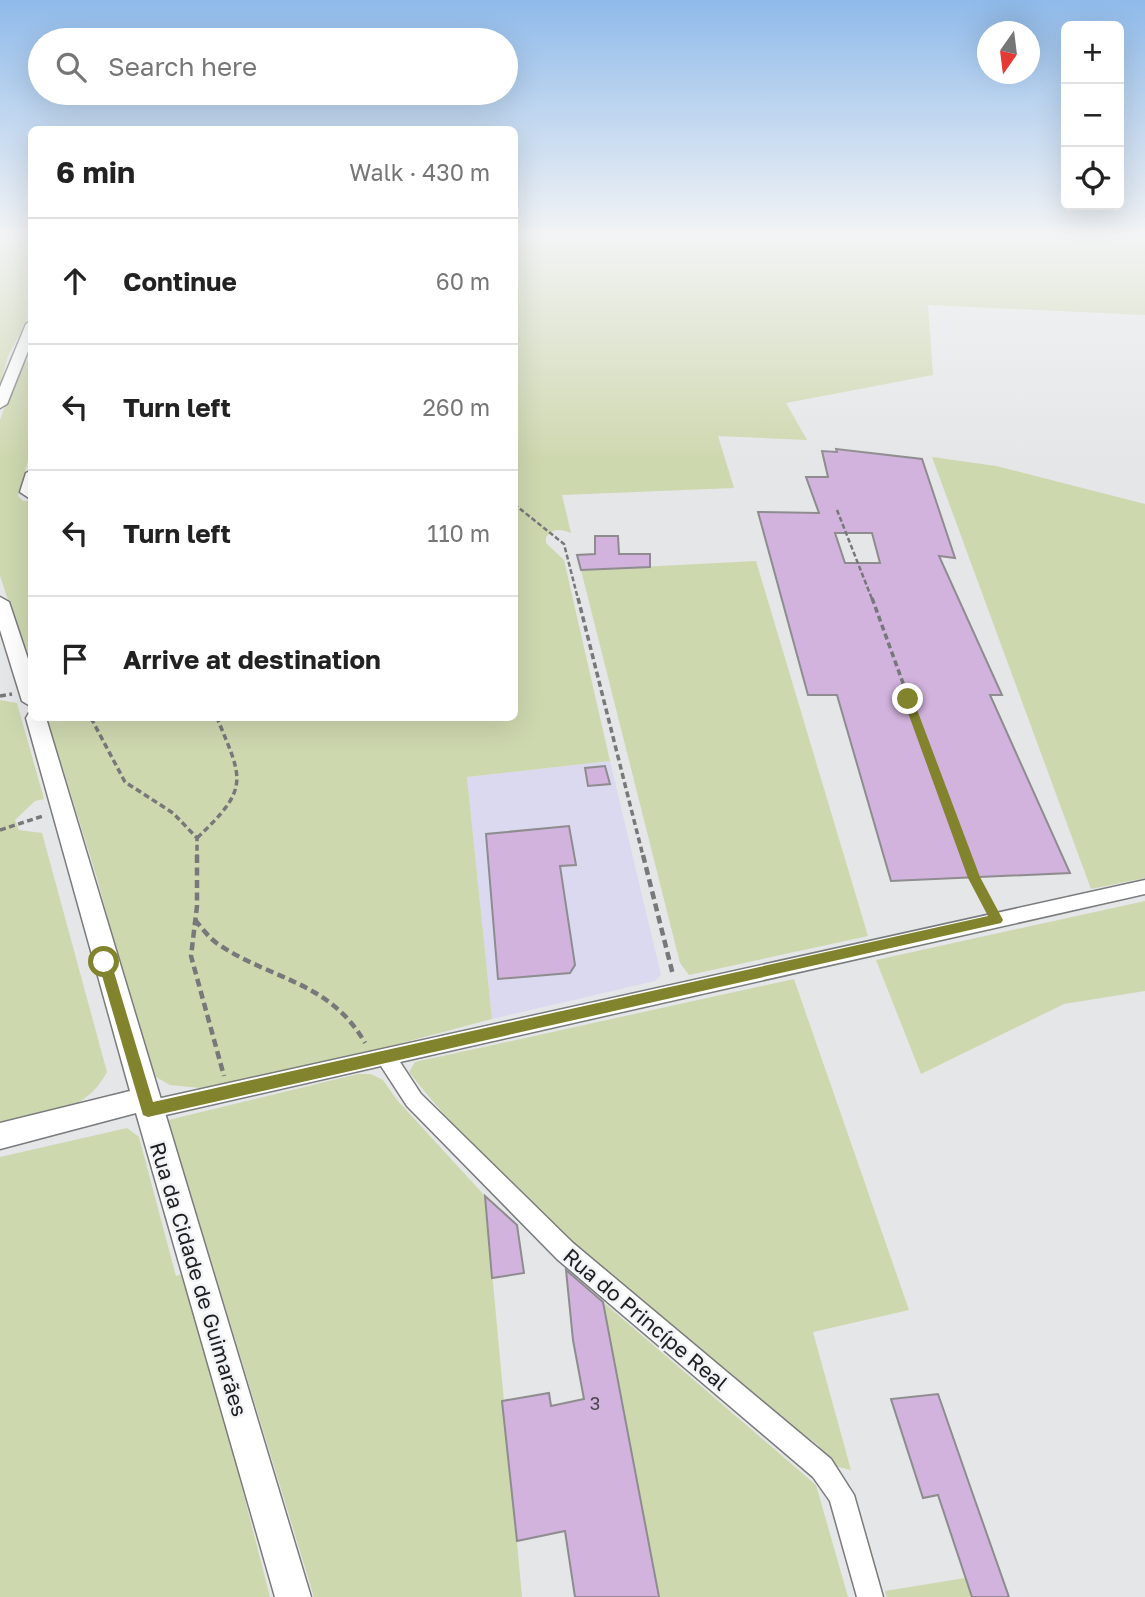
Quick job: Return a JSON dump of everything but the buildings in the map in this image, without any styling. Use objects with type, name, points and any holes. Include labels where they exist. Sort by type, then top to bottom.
[{"type":"main road","points":[[0,404],[25,355]]},
{"type":"main road","points":[[0,602],[28,690]]},
{"type":"main road","name":"Rua da Cidade de Guimarães","points":[[37,721],[293,1597]]},
{"type":"main road","points":[[0,1136],[147,1105]]},
{"type":"street","points":[[147,1105],[379,1059],[1145,887]]},
{"type":"street","name":"Rua do Princípe Real","points":[[379,1059],[414,1101],[565,1251],[821,1468],[841,1495],[870,1597]]},
{"type":"path","points":[[518,507],[564,544],[677,990]]},
{"type":"path","points":[[837,510],[849,535],[974,878],[996,920]]},
{"type":"path","points":[[92,721],[125,782],[173,813],[197,838]]},
{"type":"path","points":[[218,721],[239,766],[234,794],[218,817],[197,838],[195,920],[191,956],[224,1078]]},
{"type":"path","points":[[0,830],[62,810]]},
{"type":"path","points":[[195,920],[217,943],[319,995],[340,1010],[359,1028],[379,1059]]},
{"type":"shaded area","points":[[610,761],[661,975],[655,981],[492,1019],[467,777]]},
{"type":"green space","points":[[0,311],[28,311],[28,318],[8,356],[0,385]]},
{"type":"green space","points":[[518,311],[928,311],[933,375],[786,403],[807,440],[718,436],[734,488],[562,495],[571,533],[555,531],[546,537],[546,543],[564,560],[610,761],[467,777],[492,1019],[353,1056],[201,1088],[170,1085],[149,1073],[97,878],[48,721],[518,721]]},
{"type":"green space","points":[[1048,311],[1145,311],[1145,315]]},
{"type":"green space","points":[[28,360],[28,461],[18,496],[23,501],[28,501],[28,659],[0,576],[0,420],[20,366]]},
{"type":"green space","points":[[932,457],[996,466],[1145,504],[1145,878],[1091,889]]},
{"type":"green space","points":[[756,561],[868,936],[689,975],[680,963],[581,570]]},
{"type":"green space","points":[[0,700],[17,703],[44,799],[35,801],[15,820],[19,830],[42,833],[107,1072],[87,1097],[74,1105],[0,1124]]},
{"type":"green space","points":[[1145,901],[1145,991],[1064,1004],[921,1074],[876,960]]},
{"type":"green space","points":[[794,979],[909,1310],[813,1332],[851,1470],[830,1465],[818,1445],[709,1360],[602,1271],[500,1175],[453,1125],[409,1072],[415,1062]]},
{"type":"green space","points":[[358,1074],[371,1074],[383,1080],[397,1100],[485,1196],[522,1597],[314,1597],[168,1120]]},
{"type":"green space","points":[[127,1128],[139,1137],[176,1276],[187,1273],[270,1597],[0,1597],[0,1157]]},
{"type":"green space","points":[[603,1302],[816,1485],[848,1597],[659,1597]]},
{"type":"green space","points":[[965,1578],[972,1597],[887,1597],[885,1591]]},
{"type":"route","points":[[104,962],[148,1110],[996,920],[974,878],[908,699]]}]
